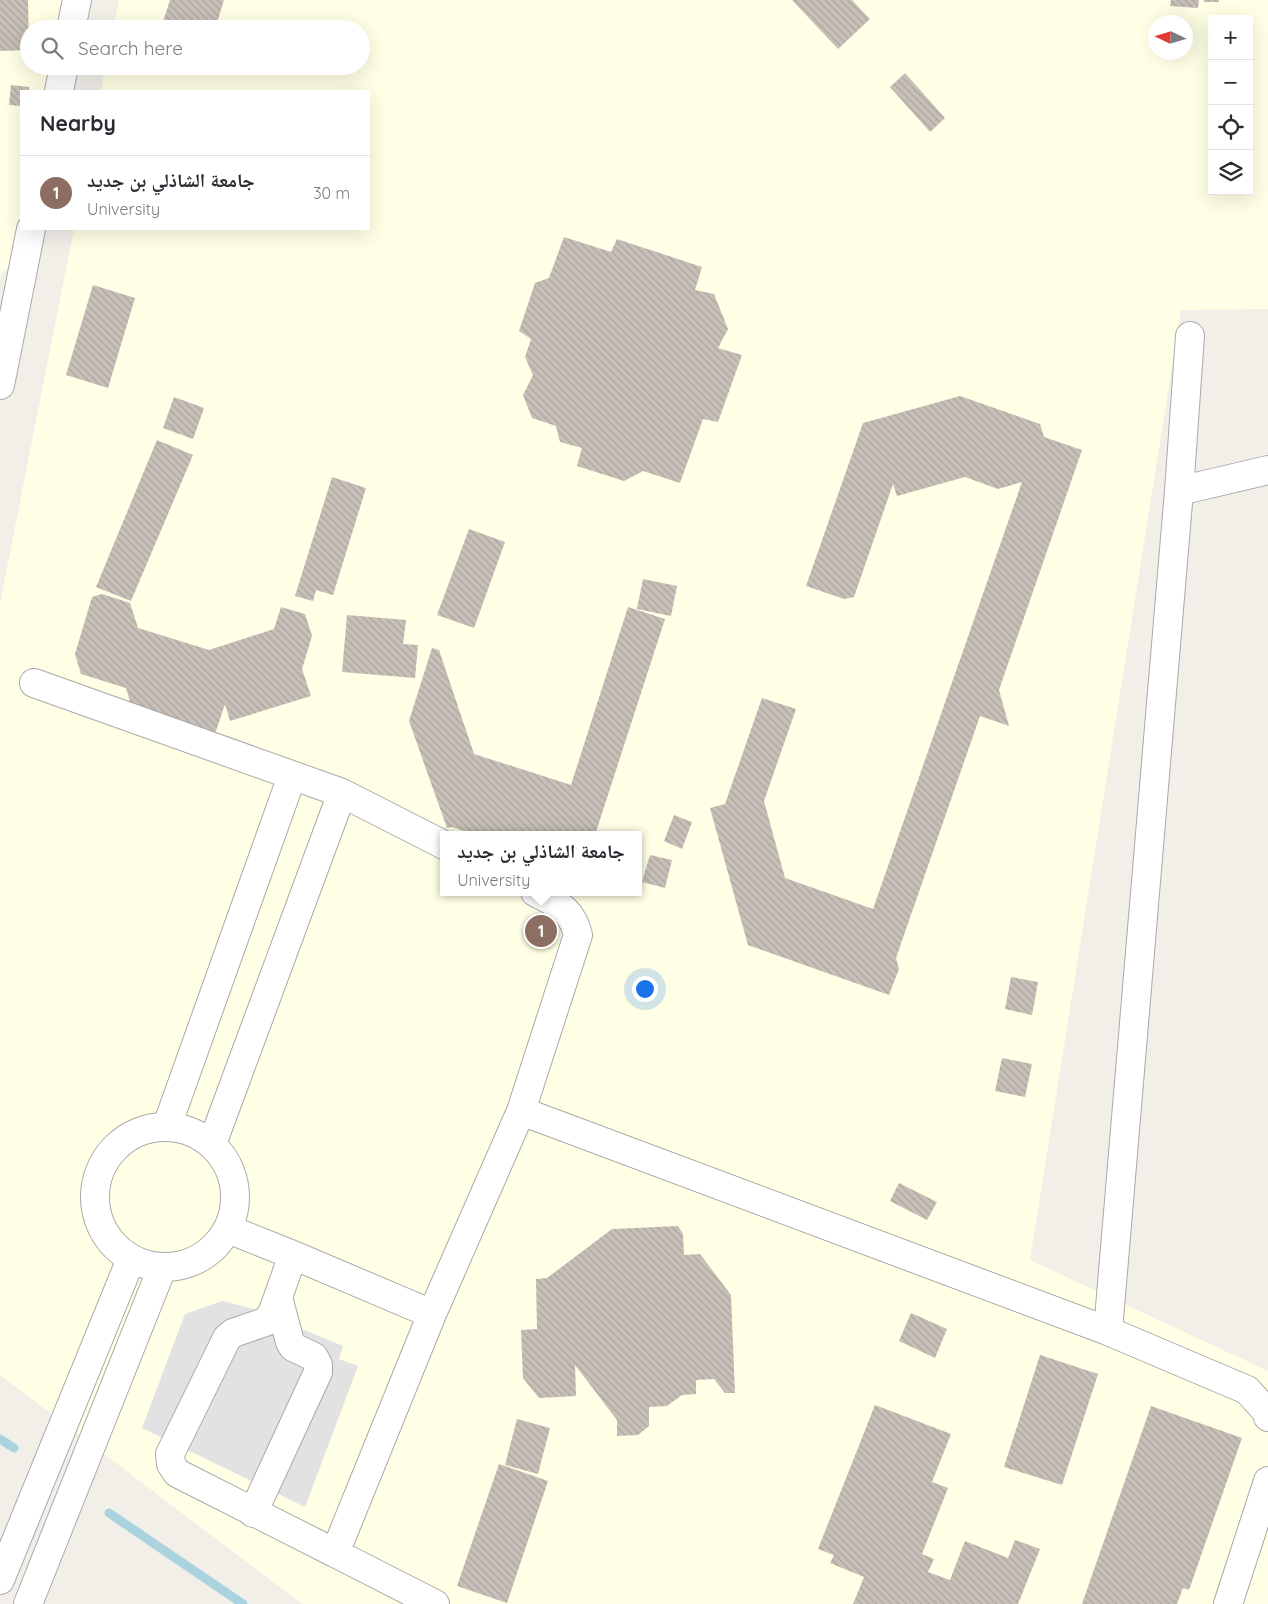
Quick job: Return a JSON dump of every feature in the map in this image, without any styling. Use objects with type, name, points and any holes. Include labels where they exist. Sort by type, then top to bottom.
[{"type":"street","points":[[73,20],[77,0]]},
{"type":"street","points":[[59,90],[62,75]]},
{"type":"street","points":[[0,384],[31,230]]},
{"type":"street","points":[[1108,1330],[1179,492],[1190,336]]},
{"type":"street","points":[[1179,492],[1268,470]]},
{"type":"street","points":[[34,683],[342,793],[440,843]]},
{"type":"street","points":[[167,1126],[292,776]]},
{"type":"street","points":[[212,1144],[342,793]]},
{"type":"street","points":[[335,1554],[432,1314],[521,1111],[578,935],[575,921],[566,910],[542,896]]},
{"type":"street","points":[[521,1111],[1108,1330],[1247,1390],[1266,1411],[1268,1417]]},
{"type":"street","points":[[167,1126],[191,1131],[212,1144],[226,1162],[235,1185],[235,1208],[228,1229],[215,1248],[196,1261],[162,1268],[131,1259],[113,1245],[101,1226],[95,1204],[97,1181],[106,1159],[122,1141],[143,1130],[167,1126]]},
{"type":"street","points":[[228,1229],[432,1314]]},
{"type":"street","points":[[293,1255],[269,1320],[233,1333],[227,1338],[170,1454],[172,1464],[177,1473],[435,1604]]},
{"type":"street","points":[[0,1580],[131,1259]]},
{"type":"street","points":[[28,1604],[162,1268]]},
{"type":"street","points":[[253,1513],[318,1372],[318,1365],[314,1357],[293,1347],[290,1342],[278,1297]]},
{"type":"street","points":[[1228,1604],[1268,1481]]},
{"type":"shaded area","points":[[0,0],[62,0],[59,20],[20,20],[20,75],[48,75],[45,90],[20,90],[20,229],[14,262],[0,275]]},
{"type":"shaded area","points":[[119,0],[1268,0],[1268,309],[1181,310],[1030,1260],[1268,1371],[1268,1604],[302,1604],[0,1375],[0,603],[74,230],[370,230],[370,90],[101,90],[104,75],[370,75],[370,20],[115,20]]},
{"type":"shaded area","points":[[222,1301],[254,1309],[343,1346],[339,1359],[358,1366],[305,1507],[142,1428],[185,1314]]},
{"type":"building","points":[[0,0],[28,0],[28,20],[20,20],[20,50],[0,51]]},
{"type":"building","points":[[170,0],[224,0],[218,20],[164,20]]},
{"type":"building","points":[[792,0],[852,0],[870,19],[838,49]]},
{"type":"building","points":[[1171,0],[1199,0],[1198,8],[1170,6]]},
{"type":"building","points":[[1204,0],[1219,0],[1219,2],[1204,2]]},
{"type":"building","points":[[905,73],[945,118],[930,132],[890,87]]},
{"type":"building","points":[[11,85],[29,87],[29,90],[20,90],[20,106],[9,105]]},
{"type":"building","points":[[564,237],[611,252],[617,239],[702,267],[695,290],[714,294],[728,329],[718,348],[742,355],[718,422],[703,419],[680,483],[643,471],[624,481],[577,466],[582,448],[560,442],[556,426],[532,418],[523,395],[533,375],[525,357],[531,339],[519,331],[535,283],[549,278]]},
{"type":"building","points":[[93,285],[135,298],[108,388],[66,375]]},
{"type":"building","points":[[960,396],[1040,424],[1044,437],[1082,450],[999,690],[1009,726],[980,716],[896,958],[899,969],[889,995],[748,945],[710,808],[725,804],[762,698],[796,709],[764,801],[785,878],[873,909],[1022,482],[998,489],[965,477],[897,496],[893,484],[854,597],[844,599],[806,586],[863,423]]},
{"type":"building","points":[[174,397],[204,408],[193,439],[163,428]]},
{"type":"building","points":[[157,440],[193,455],[131,601],[96,587]]},
{"type":"building","points":[[332,477],[366,488],[333,595],[316,590],[313,601],[295,596]]},
{"type":"building","points":[[469,529],[505,542],[474,628],[437,615]]},
{"type":"building","points":[[643,579],[677,586],[671,616],[637,609]]},
{"type":"building","points":[[102,594],[130,603],[138,628],[209,650],[274,629],[281,607],[305,614],[312,636],[302,669],[311,696],[230,721],[225,704],[215,734],[132,708],[126,688],[81,674],[75,654],[92,597]]},
{"type":"building","points":[[628,607],[665,619],[596,831],[464,831],[452,827],[447,828],[409,721],[432,648],[439,650],[474,754],[571,785]]},
{"type":"building","points":[[347,615],[406,620],[403,644],[418,645],[415,678],[342,672]]},
{"type":"building","points":[[674,815],[692,822],[682,849],[664,841]]},
{"type":"building","points":[[650,855],[672,860],[665,888],[642,882]]},
{"type":"building","points":[[1011,977],[1038,982],[1032,1015],[1005,1009]]},
{"type":"building","points":[[1002,1058],[1032,1064],[1025,1097],[995,1091]]},
{"type":"building","points":[[899,1183],[937,1202],[927,1220],[890,1201]]},
{"type":"building","points":[[678,1226],[683,1234],[684,1255],[700,1254],[731,1295],[735,1393],[725,1393],[714,1379],[696,1380],[696,1394],[682,1395],[667,1406],[649,1407],[649,1426],[638,1435],[617,1436],[617,1420],[575,1365],[576,1396],[539,1398],[523,1378],[521,1330],[537,1329],[536,1279],[547,1278],[612,1229]]},
{"type":"building","points":[[911,1313],[947,1329],[935,1358],[899,1341]]},
{"type":"building","points":[[1040,1355],[1098,1374],[1062,1485],[1004,1467]]},
{"type":"building","points":[[875,1405],[951,1434],[932,1482],[948,1488],[922,1554],[934,1559],[928,1572],[950,1580],[965,1541],[1008,1558],[1015,1540],[1040,1549],[1018,1604],[853,1604],[864,1577],[830,1563],[834,1555],[818,1549]]},
{"type":"building","points":[[1151,1406],[1242,1438],[1189,1590],[1183,1588],[1177,1604],[1082,1604]]},
{"type":"building","points":[[517,1419],[550,1428],[538,1474],[505,1465]]},
{"type":"building","points":[[499,1464],[548,1481],[507,1603],[457,1586]]},
{"type":"waterway","points":[[0,1439],[14,1448]]},
{"type":"waterway","points":[[109,1513],[243,1604]]},
{"type":"place","name":"جامعة الشاذلي بن جديد","points":[[541,931]]}]
